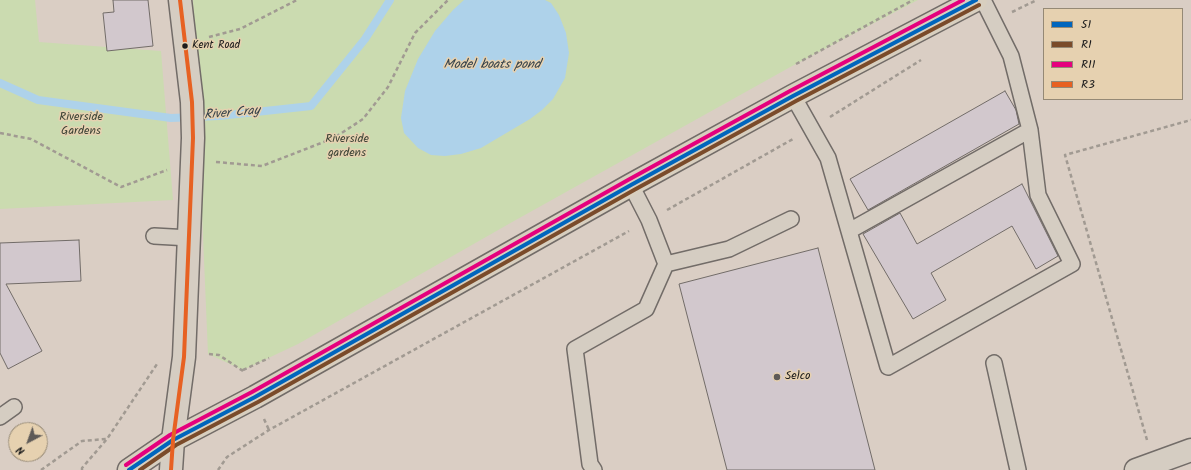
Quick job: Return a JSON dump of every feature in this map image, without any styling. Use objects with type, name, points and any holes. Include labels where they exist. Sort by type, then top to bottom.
[{"type":"main road","points":[[129,470],[173,440],[255,397],[631,185],[793,96],[976,0]]},
{"type":"street","points":[[171,470],[173,440],[184,357],[193,138],[192,102],[180,0]]},
{"type":"street","points":[[1145,467],[1191,450]]},
{"type":"lane","points":[[793,96],[828,158],[888,367],[1072,264],[1038,195],[1030,130],[1012,56],[983,0]]},
{"type":"lane","points":[[849,231],[1030,130]]},
{"type":"lane","points":[[594,470],[590,464],[575,350],[646,310],[666,264],[649,220],[631,185]]},
{"type":"lane","points":[[666,264],[729,249],[790,218]]},
{"type":"lane","points":[[154,236],[190,238]]},
{"type":"lane","points":[[994,363],[1018,470]]},
{"type":"lane","points":[[0,417],[14,407]]},
{"type":"path","points":[[185,43],[240,29],[297,0]]},
{"type":"path","points":[[0,132],[32,138],[120,187],[192,160],[262,166],[334,138],[363,119],[388,87],[414,34],[448,0]]},
{"type":"path","points":[[1145,467],[1064,154],[1191,120]]},
{"type":"path","points":[[208,354],[219,355],[243,370]]},
{"type":"path","points":[[82,470],[82,468],[107,439],[160,359]]},
{"type":"path","points":[[218,470],[227,457],[269,430]]},
{"type":"path","points":[[41,470],[82,441],[107,439]]},
{"type":"green space","name":"Riverside Gardens","points":[[0,0],[35,0],[39,42],[161,51],[173,200],[0,209]]},
{"type":"green space","name":"Riverside gardens","points":[[193,0],[918,0],[794,65],[514,221],[298,344],[243,370],[208,354]]},
{"type":"water","name":"Model boats pond","points":[[464,0],[545,0],[551,3],[559,15],[566,33],[569,53],[565,78],[553,99],[542,110],[530,119],[481,148],[461,154],[445,156],[431,155],[418,148],[404,133],[401,118],[405,91],[418,59],[435,31],[453,10]]},
{"type":"building","points":[[113,0],[148,0],[153,46],[107,51],[103,13],[114,12]]},
{"type":"building","points":[[1005,91],[1016,110],[1019,124],[868,210],[850,179]]},
{"type":"building","points":[[1022,184],[1058,256],[1036,269],[1012,226],[931,273],[946,300],[913,319],[863,234],[900,213],[917,244]]},
{"type":"building","points":[[79,240],[81,281],[6,284],[42,351],[8,369],[0,353],[0,243]]},
{"type":"building","name":"Selco","points":[[818,248],[875,470],[727,470],[679,284]]},
{"type":"waterway","name":"River Cray","points":[[0,83],[38,100],[171,118],[219,116],[311,106],[365,39],[390,0]]},
{"type":"transit line","name":"R3","points":[[171,470],[173,440],[184,357],[193,138],[192,102],[180,0]]},
{"type":"transit line","name":"R11","points":[[126,465],[170,435],[252,392],[628,180],[790,91],[963,0]]},
{"type":"transit line","name":"51","points":[[129,470],[173,440],[255,397],[631,185],[793,96],[976,0]]},
{"type":"transit line","name":"R1","points":[[140,470],[176,445],[258,402],[634,190],[796,101],[979,5]]},
{"type":"place","name":"Kent Road","points":[[185,46]]},
{"type":"place","name":"Selco","points":[[777,377]]}]
